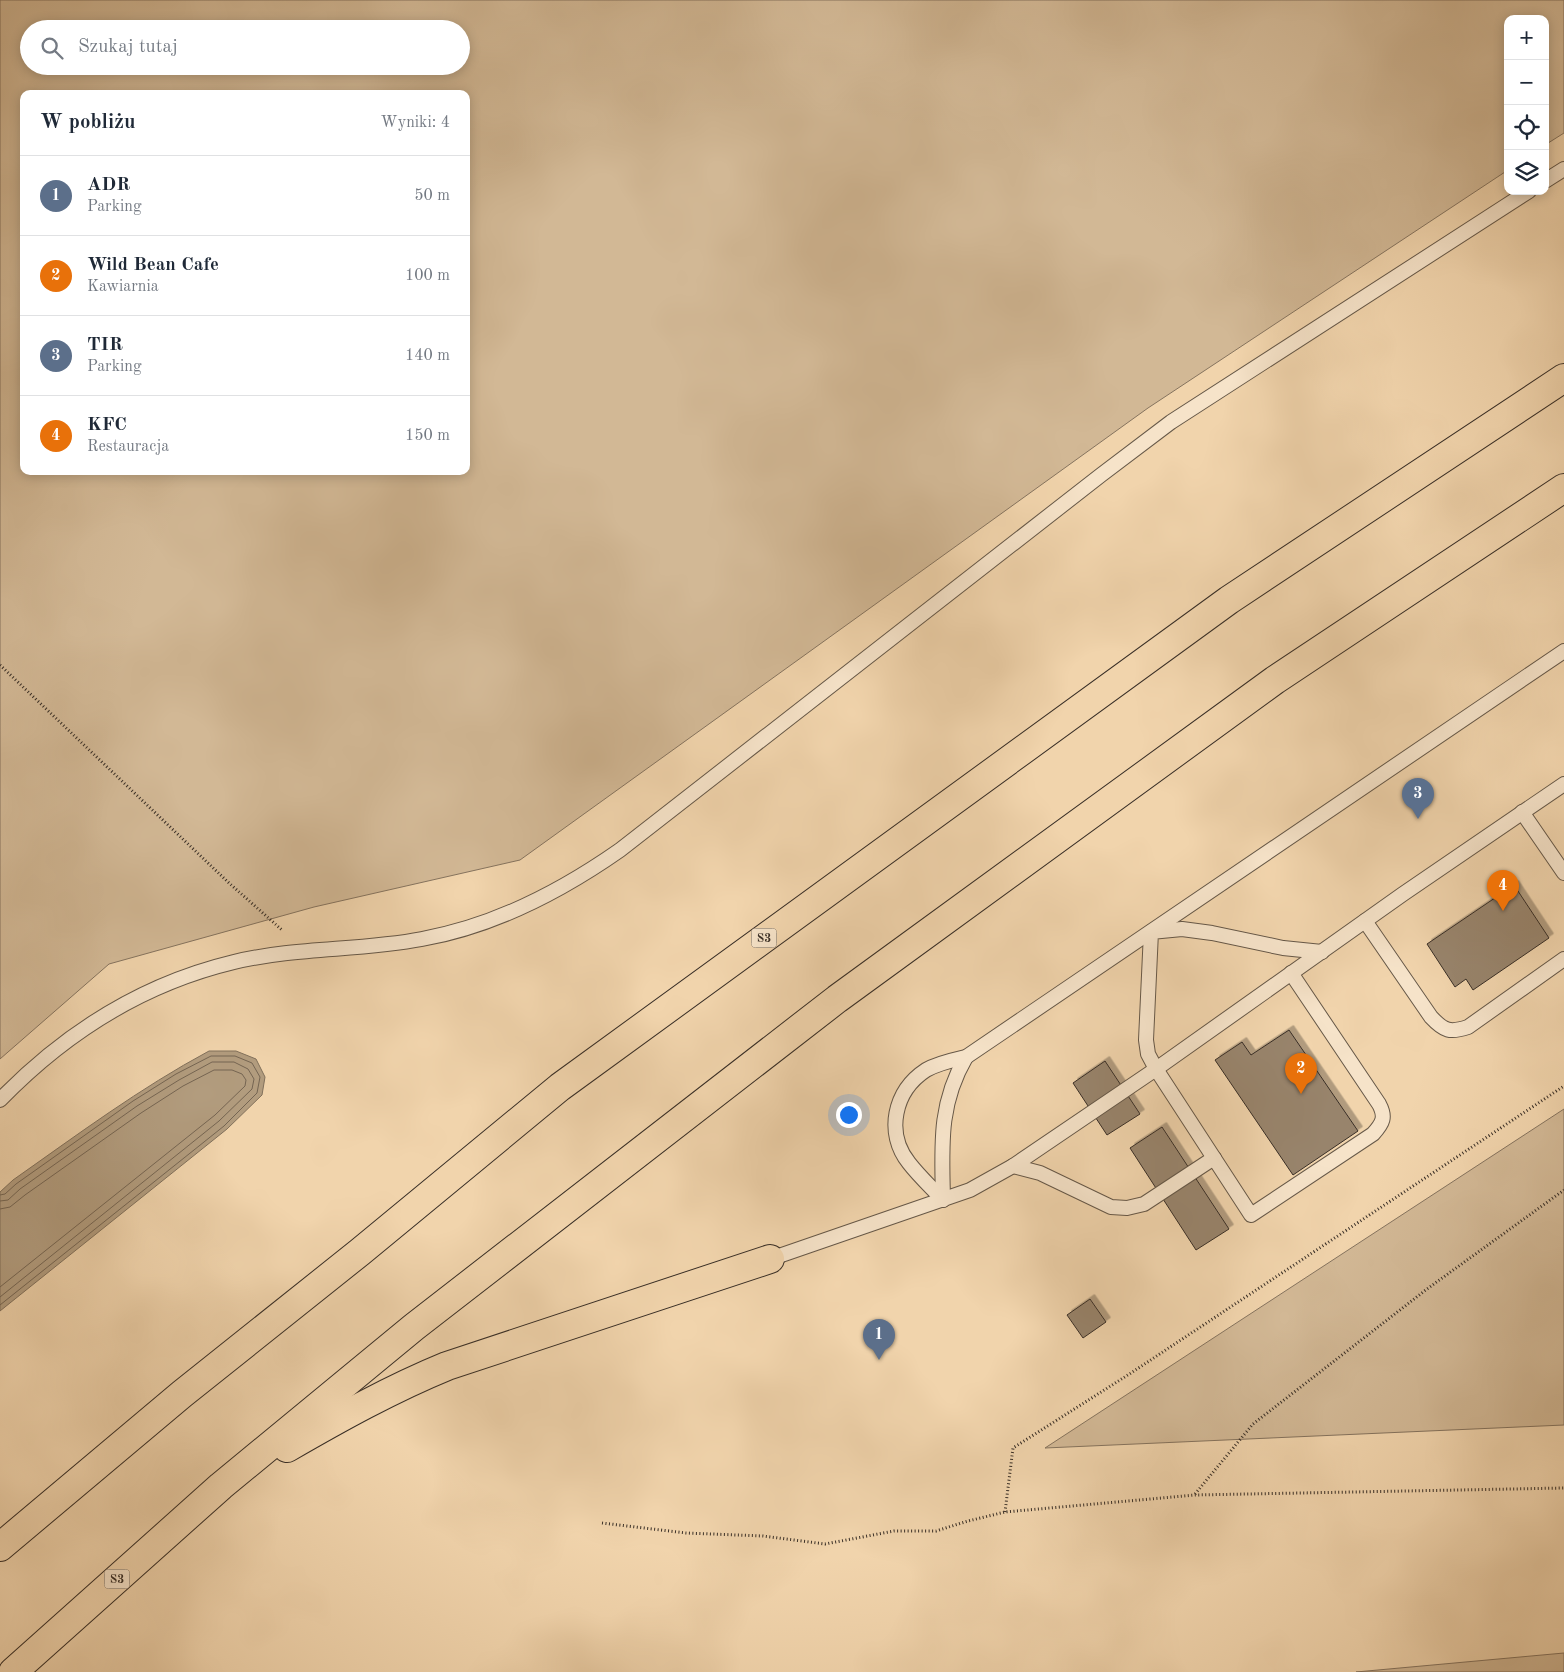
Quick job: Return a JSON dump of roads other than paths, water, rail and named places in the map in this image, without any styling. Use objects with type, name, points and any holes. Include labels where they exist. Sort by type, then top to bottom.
[{"type":"highway","name":"S3","points":[[0,1547],[182,1394],[360,1252],[560,1087],[1229,600],[1564,378]]},
{"type":"highway","name":"S3","points":[[13,1672],[221,1486],[414,1326],[837,998],[1274,680],[1564,488]]},
{"type":"highway","points":[[221,1486],[359,1407],[406,1383],[447,1366],[770,1259]]},
{"type":"lane","points":[[1549,178],[1564,169]]},
{"type":"lane","points":[[0,1100],[47,1056],[87,1026],[159,986],[195,972],[267,954],[377,945],[422,939],[462,929],[530,905],[593,869],[620,850],[1101,474],[1171,422],[1523,195]]},
{"type":"lane","points":[[943,1200],[909,1163],[896,1136],[895,1118],[898,1106],[904,1092],[913,1081],[926,1070],[941,1063],[966,1057],[1564,651]]},
{"type":"lane","points":[[770,1259],[970,1190],[1013,1166],[1156,1069],[1564,784]]},
{"type":"lane","points":[[1522,812],[1564,873]]},
{"type":"lane","points":[[1366,921],[1431,1017],[1439,1026],[1448,1031],[1468,1027],[1564,959]]},
{"type":"lane","points":[[1151,932],[1182,929],[1212,933],[1283,948],[1322,952]]},
{"type":"lane","points":[[1151,932],[1146,1040],[1148,1054],[1251,1215],[1374,1134],[1383,1120],[1383,1112],[1379,1104],[1291,973]]},
{"type":"lane","points":[[943,1200],[942,1139],[945,1112],[950,1088],[966,1057]]},
{"type":"lane","points":[[1013,1166],[1040,1172],[1111,1207],[1127,1208],[1144,1204],[1214,1158]]},
{"type":"water","points":[[209,1051],[236,1051],[256,1059],[265,1077],[262,1095],[227,1129],[0,1311],[0,1192],[13,1180],[109,1112],[158,1080]]},
{"type":"place","name":"TIR","points":[[1418,819]]},
{"type":"place","name":"KFC","points":[[1503,911]]},
{"type":"place","name":"Wild Bean Cafe","points":[[1301,1094]]},
{"type":"place","name":"ADR","points":[[879,1360]]}]
